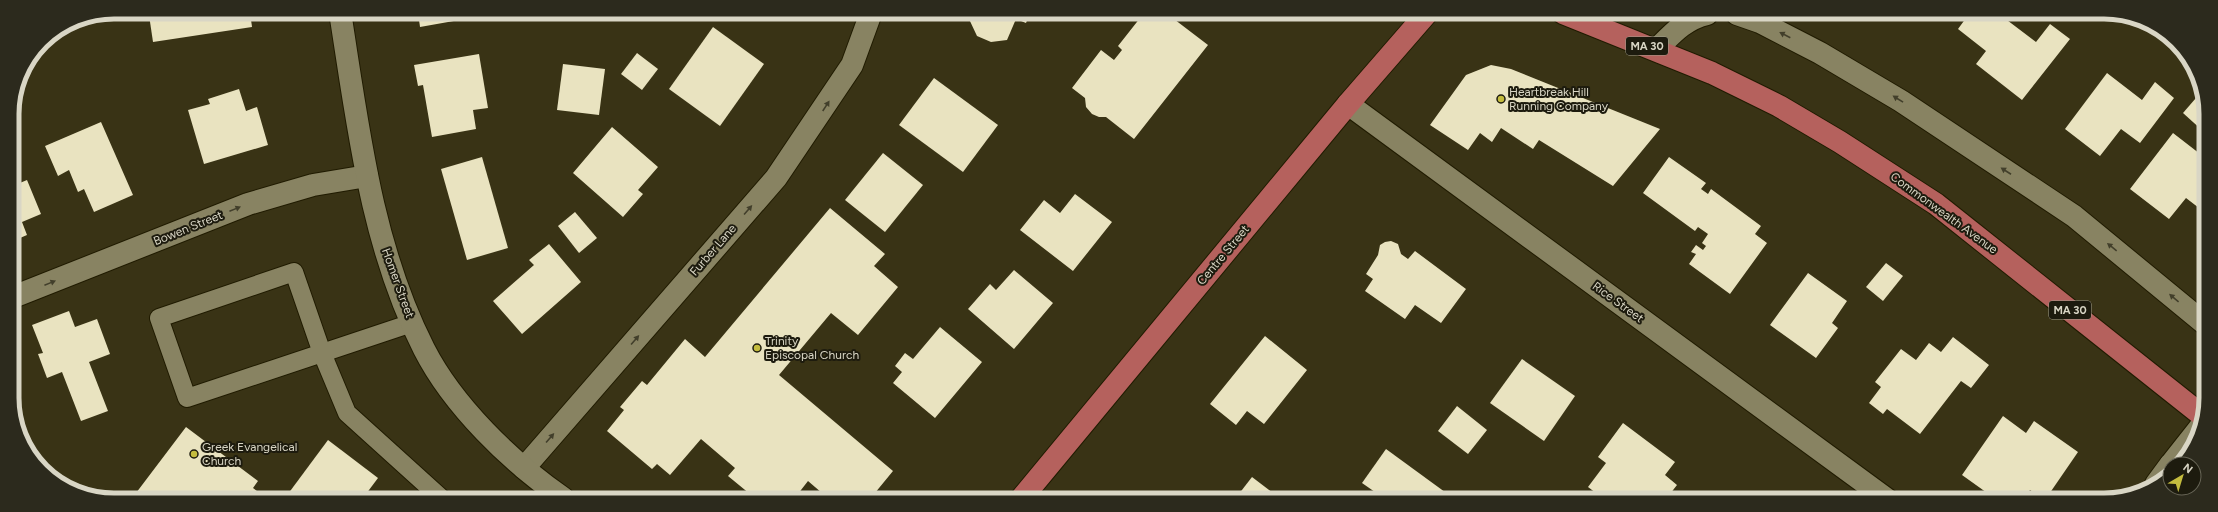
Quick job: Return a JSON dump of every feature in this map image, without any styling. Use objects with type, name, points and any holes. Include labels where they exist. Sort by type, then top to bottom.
[{"type":"main road","name":"Centre Street","points":[[1026,493],[1348,104],[1422,19]]},
{"type":"main road","name":"Commonwealth Avenue","points":[[1579,19],[1712,72],[1779,106],[1917,190],[2000,254],[2198,412]]},
{"type":"street","name":"Homer Street","points":[[341,19],[367,176],[378,225],[391,268],[412,323],[424,349],[443,380],[468,412],[524,468],[556,493]]},
{"type":"street","name":"Furber Lane","points":[[524,468],[776,178],[852,65],[869,19]]},
{"type":"street","points":[[1657,49],[1678,28],[1691,19]]},
{"type":"street","points":[[1751,19],[1820,53],[1934,123],[2074,216],[2199,319]]},
{"type":"street","name":"Rice Street","points":[[1348,104],[1878,493]]},
{"type":"street","name":"Bowen Street","points":[[19,295],[248,204],[313,185],[367,176]]},
{"type":"street","points":[[2178,456],[2187,445]]},
{"type":"lane","points":[[412,323],[322,353],[186,398],[159,318],[294,272],[322,353],[347,413],[435,493]]},
{"type":"building","points":[[150,19],[251,19],[252,27],[153,42]]},
{"type":"building","points":[[419,19],[465,19],[420,27]]},
{"type":"building","points":[[969,19],[1016,19],[1007,40],[991,42],[977,36]]},
{"type":"building","points":[[1016,19],[1028,19],[1026,23]]},
{"type":"building","points":[[1139,19],[1174,19],[1208,45],[1134,139],[1106,117],[1099,117],[1092,114],[1086,107],[1085,98],[1072,88],[1101,50],[1114,60],[1122,50],[1118,46]]},
{"type":"building","points":[[1965,19],[2006,19],[2036,42],[2050,24],[2070,39],[2022,100],[1976,64],[1986,51],[1958,29]]},
{"type":"building","points":[[713,27],[764,64],[720,126],[669,89]]},
{"type":"building","points":[[637,53],[658,69],[642,90],[621,74]]},
{"type":"building","points":[[479,54],[488,108],[473,110],[476,129],[432,137],[423,85],[418,86],[414,65]]},
{"type":"building","points":[[563,64],[605,69],[599,115],[557,110]]},
{"type":"building","points":[[1491,65],[1511,69],[1660,129],[1613,186],[1539,140],[1533,149],[1501,128],[1492,142],[1480,133],[1468,150],[1430,125],[1466,75]]},
{"type":"building","points":[[2107,73],[2142,100],[2155,82],[2174,98],[2140,143],[2121,129],[2100,156],[2065,129]]},
{"type":"building","points":[[934,78],[998,125],[963,172],[899,125]]},
{"type":"building","points":[[239,89],[246,111],[257,107],[268,145],[204,164],[188,110],[210,104],[208,99]]},
{"type":"building","points":[[2197,97],[2199,127],[2183,113]]},
{"type":"building","points":[[101,122],[133,195],[94,212],[84,189],[78,192],[69,170],[58,176],[45,146]]},
{"type":"building","points":[[612,127],[658,167],[638,190],[643,194],[623,217],[573,173]]},
{"type":"building","points":[[2173,133],[2199,153],[2199,208],[2186,198],[2169,219],[2130,189]]},
{"type":"building","points":[[883,153],[923,185],[885,232],[845,200]]},
{"type":"building","points":[[482,157],[508,248],[467,260],[441,169]]},
{"type":"building","points":[[1669,157],[1706,183],[1701,189],[1708,194],[1711,189],[1761,226],[1755,234],[1767,243],[1730,294],[1689,264],[1696,254],[1691,252],[1696,245],[1703,250],[1706,246],[1702,243],[1708,234],[1698,227],[1695,231],[1643,193]]},
{"type":"building","points":[[27,180],[41,214],[22,222],[27,235],[19,238],[19,183]]},
{"type":"building","points":[[1075,194],[1112,222],[1073,271],[1020,230],[1044,200],[1060,213]]},
{"type":"building","name":"Trinity Episcopal Church","points":[[830,208],[885,254],[874,266],[898,287],[858,335],[831,313],[779,375],[893,471],[875,493],[822,493],[808,481],[799,493],[749,493],[728,476],[735,468],[701,439],[670,475],[657,464],[652,469],[607,431],[624,410],[620,407],[642,381],[647,385],[685,339],[705,357]]},
{"type":"building","points":[[575,212],[597,238],[579,253],[558,226]]},
{"type":"building","points":[[1391,241],[1398,244],[1401,254],[1408,259],[1415,251],[1466,289],[1441,323],[1415,305],[1405,319],[1365,291],[1373,279],[1366,274],[1378,255],[1380,245]]},
{"type":"building","points":[[549,244],[581,282],[522,334],[493,301],[534,265],[529,260]]},
{"type":"building","points":[[1886,263],[1903,276],[1883,301],[1866,287]]},
{"type":"building","points":[[1014,270],[1053,303],[1014,349],[968,309],[990,284],[996,290]]},
{"type":"building","points":[[1808,273],[1847,301],[1832,323],[1838,328],[1816,358],[1770,325]]},
{"type":"building","points":[[69,311],[75,327],[97,319],[110,354],[89,362],[108,411],[81,421],[62,372],[47,378],[38,354],[43,353],[32,325]]},
{"type":"building","points":[[940,327],[982,362],[935,418],[893,383],[902,372],[895,366],[905,353],[913,359]]},
{"type":"building","points":[[1265,336],[1307,370],[1264,424],[1247,411],[1236,425],[1210,404]]},
{"type":"building","points":[[1953,337],[1989,365],[1971,388],[1961,381],[1920,434],[1887,409],[1883,414],[1869,403],[1881,387],[1875,382],[1901,349],[1916,360],[1929,343],[1941,352]]},
{"type":"building","points":[[1522,359],[1575,396],[1544,441],[1490,403]]},
{"type":"building","points":[[1457,406],[1487,430],[1468,454],[1438,431]]},
{"type":"building","points":[[2003,416],[2026,433],[2034,421],[2078,452],[2050,493],[2034,493],[2030,490],[2028,493],[1987,493],[1962,475]]},
{"type":"building","points":[[1623,423],[1675,462],[1665,475],[1677,485],[1671,493],[1596,493],[1588,487],[1606,463],[1598,457]]},
{"type":"building","name":"Greek Evangelical Church","points":[[186,427],[258,481],[253,488],[260,493],[136,493]]},
{"type":"building","name":"Greek Evangelical Church","points":[[328,440],[378,478],[367,493],[289,493]]},
{"type":"building","points":[[1386,449],[1446,493],[1376,493],[1362,483]]},
{"type":"building","points":[[1252,477],[1273,493],[1240,493]]},
{"type":"place","name":"Heartbreak Hill Running Company","points":[[1501,99]]},
{"type":"place","name":"Trinity Episcopal Church","points":[[757,348]]},
{"type":"place","name":"Greek Evangelical Church","points":[[194,454]]}]
